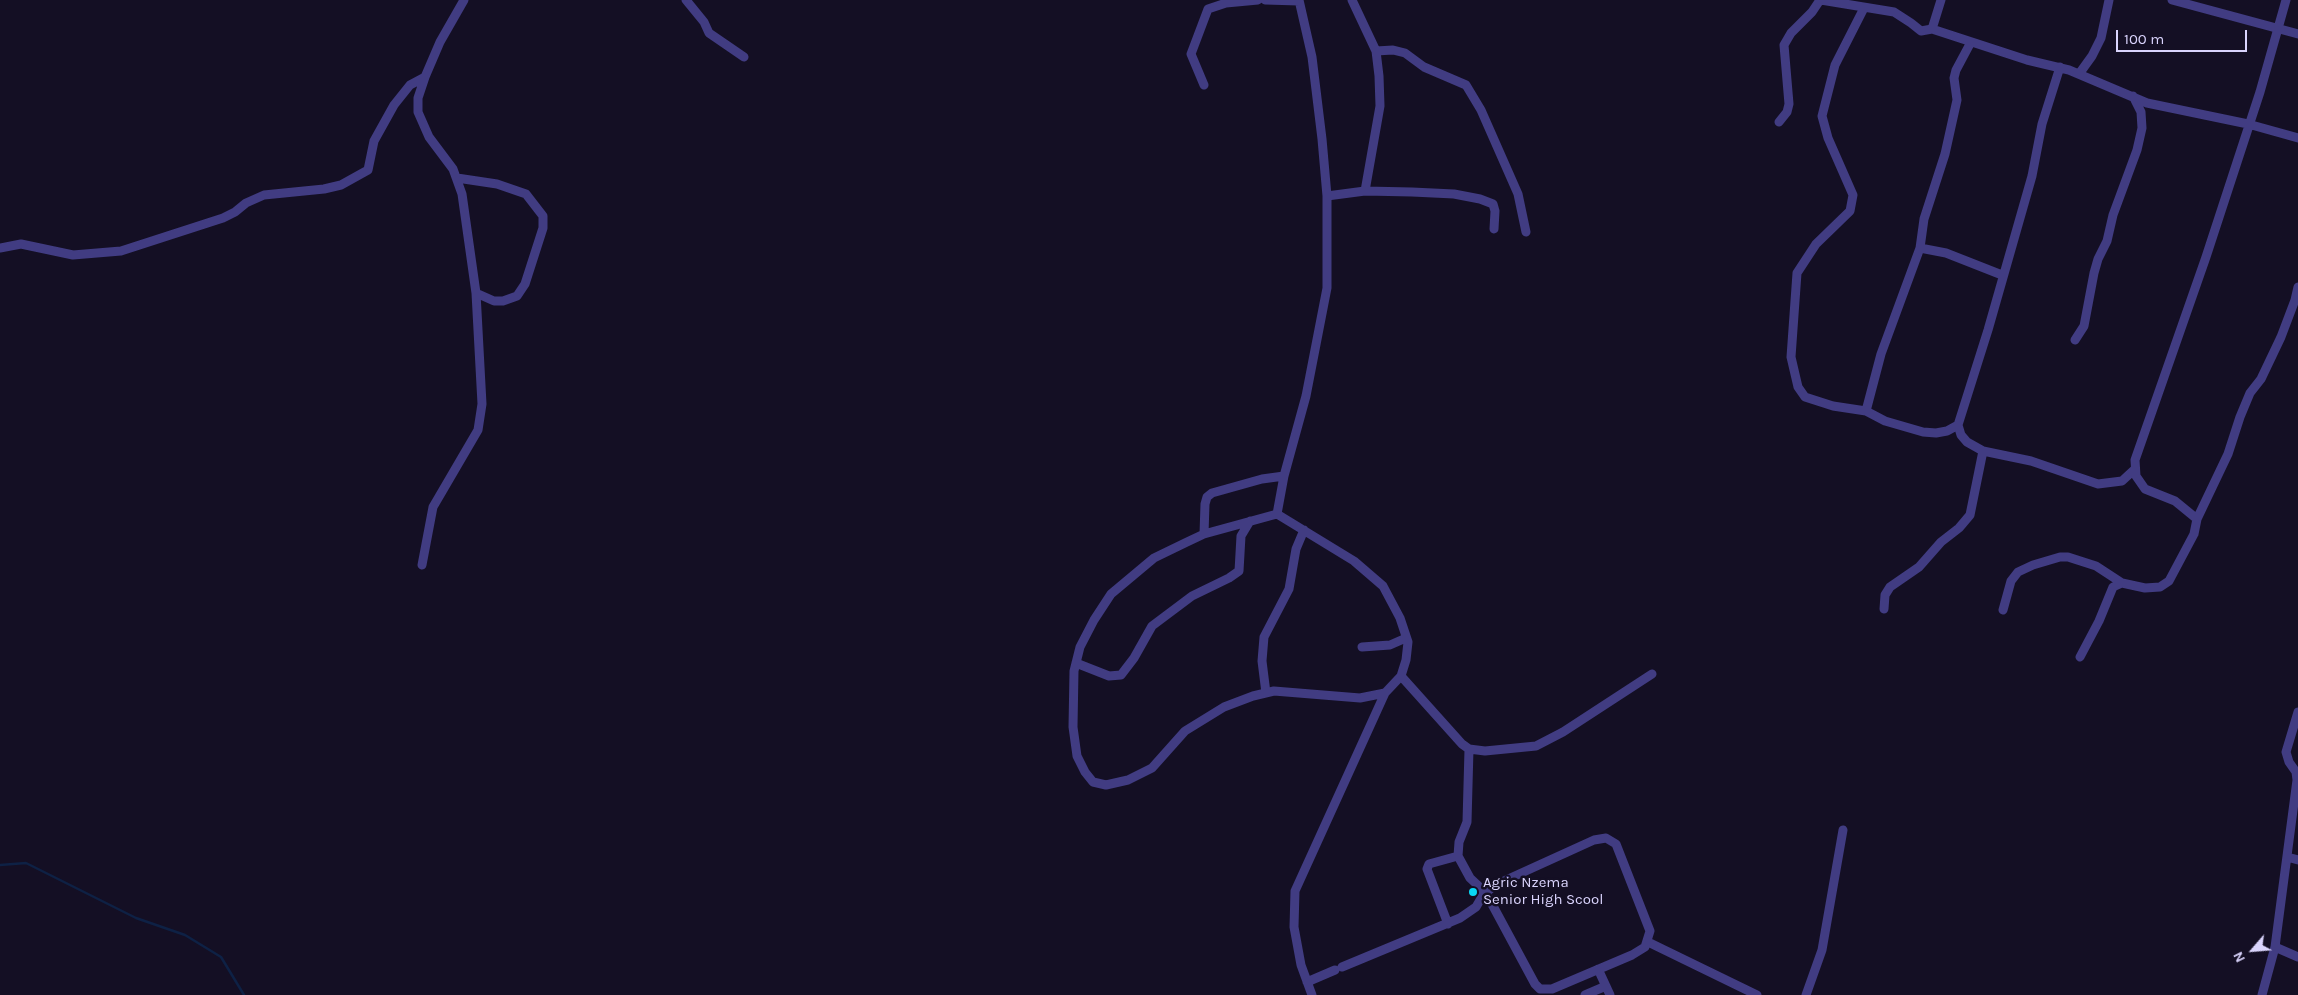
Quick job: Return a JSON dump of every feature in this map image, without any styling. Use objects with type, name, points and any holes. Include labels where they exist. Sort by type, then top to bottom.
[{"type":"street","points":[[422,566],[434,507],[478,430],[482,404],[476,293],[466,214],[457,178],[429,138],[418,112],[418,98],[424,77],[440,42],[464,0]]},
{"type":"street","points":[[686,0],[704,22],[710,33],[744,57]]},
{"type":"street","points":[[1204,85],[1191,54],[1208,9],[1226,3],[1258,0]]},
{"type":"street","points":[[1265,0],[1299,0],[1312,57],[1327,196],[1327,288],[1306,396],[1284,476],[1277,514]]},
{"type":"street","points":[[1352,0],[1376,52],[1380,106],[1365,191]]},
{"type":"street","points":[[1779,122],[1788,112],[1789,104],[1784,46],[1791,34],[1812,12],[1820,0],[1864,8],[1875,7],[1894,12],[1911,22],[1921,31],[1932,29],[2027,60],[2060,67],[2147,103],[2248,124],[2298,138]]},
{"type":"street","points":[[1932,29],[1941,0]]},
{"type":"street","points":[[2079,74],[2092,56],[2101,38],[2109,0]]},
{"type":"street","points":[[2172,0],[2298,34]]},
{"type":"street","points":[[2197,519],[2175,501],[2145,489],[2136,476],[2134,469],[2135,460],[2206,257],[2260,92],[2286,0]]},
{"type":"street","points":[[1864,8],[1834,66],[1822,116],[1828,138],[1853,195],[1850,211],[1816,244],[1797,273],[1791,357],[1798,387],[1805,397],[1833,406],[1866,411],[1884,422],[1923,432],[1936,433],[1947,431],[1958,425]]},
{"type":"street","points":[[1866,411],[1896,309],[1920,248],[1924,219],[1946,154],[1957,100],[1954,78],[1956,70],[1972,42]]},
{"type":"street","points":[[1376,52],[1394,50],[1405,53],[1424,67],[1466,85],[1481,110],[1518,194],[1526,232]]},
{"type":"street","points":[[2060,67],[2042,124],[2032,176],[2002,275],[1988,330],[1958,425],[1961,435],[1967,442],[1983,451],[2031,461],[2098,484],[2122,481],[2134,469]]},
{"type":"street","points":[[0,248],[21,244],[73,255],[121,251],[224,218],[235,212],[246,202],[264,196],[324,189],[341,185],[368,170],[374,141],[394,105],[410,85],[424,77]]},
{"type":"street","points":[[2076,340],[2084,326],[2098,260],[2107,241],[2113,215],[2137,150],[2142,128],[2141,112],[2133,96]]},
{"type":"street","points":[[457,178],[497,184],[526,194],[543,216],[543,228],[525,284],[517,296],[503,301],[494,301],[476,293]]},
{"type":"street","points":[[1327,196],[1365,191],[1445,194],[1480,199],[1493,204],[1494,230]]},
{"type":"street","points":[[1920,248],[1946,253],[2002,275]]},
{"type":"street","points":[[2003,610],[2011,581],[2018,572],[2033,565],[2060,558],[2068,558],[2096,566],[2122,582],[2160,587],[2169,580],[2194,534],[2197,519],[2228,454],[2250,393],[2261,379],[2281,337],[2298,287]]},
{"type":"street","points":[[1884,609],[1885,595],[1890,587],[1919,567],[1941,542],[1959,528],[1970,516],[1983,451]]},
{"type":"street","points":[[1204,534],[1204,504],[1207,497],[1212,493],[1262,479],[1284,476]]},
{"type":"street","points":[[1312,995],[1307,982],[1294,927],[1295,890],[1385,693],[1401,676],[1406,660],[1406,638],[1400,618],[1383,586],[1354,561],[1277,514],[1250,521],[1204,534],[1154,558],[1111,594],[1084,640],[1074,671],[1073,727],[1077,756],[1085,772],[1093,782],[1106,785],[1128,780],[1152,768],[1186,732],[1224,708],[1266,693],[1274,691],[1360,698],[1385,693]]},
{"type":"street","points":[[1076,663],[1109,676],[1121,675],[1134,658],[1146,633],[1152,626],[1192,596],[1229,578],[1238,571],[1241,536],[1250,521]]},
{"type":"street","points":[[1266,693],[1262,661],[1264,636],[1289,589],[1296,549],[1304,530]]},
{"type":"street","points":[[2080,657],[2099,621],[2108,594],[2113,587],[2122,582]]},
{"type":"street","points":[[1362,647],[1390,645],[1406,638]]},
{"type":"street","points":[[1401,676],[1454,736],[1469,749],[1484,751],[1536,746],[1563,732],[1652,674]]},
{"type":"street","points":[[2262,995],[2276,946],[2297,776],[2286,752],[2298,712]]},
{"type":"street","points":[[1307,982],[1448,924],[1476,907],[1486,893],[1495,886],[1594,840],[1606,838],[1616,844],[1650,931],[1645,947],[1632,955],[1552,989],[1540,989],[1535,984],[1486,893],[1470,878],[1458,856],[1459,842],[1467,822],[1469,749]]},
{"type":"street","points":[[1806,995],[1822,950],[1842,830]]},
{"type":"street","points":[[1448,924],[1427,869],[1429,864],[1458,856]]},
{"type":"street","points":[[2287,857],[2298,860]]},
{"type":"street","points":[[1648,942],[1757,995]]},
{"type":"street","points":[[2276,946],[2298,957]]},
{"type":"street","points":[[1598,969],[1610,995]]},
{"type":"street","points":[[1586,995],[1606,986]]},
{"type":"waterway","points":[[0,865],[26,863],[136,918],[185,935],[221,957],[244,995]]},
{"type":"place","name":"Agric Nzema Senior High Scool","points":[[1473,892]]}]
